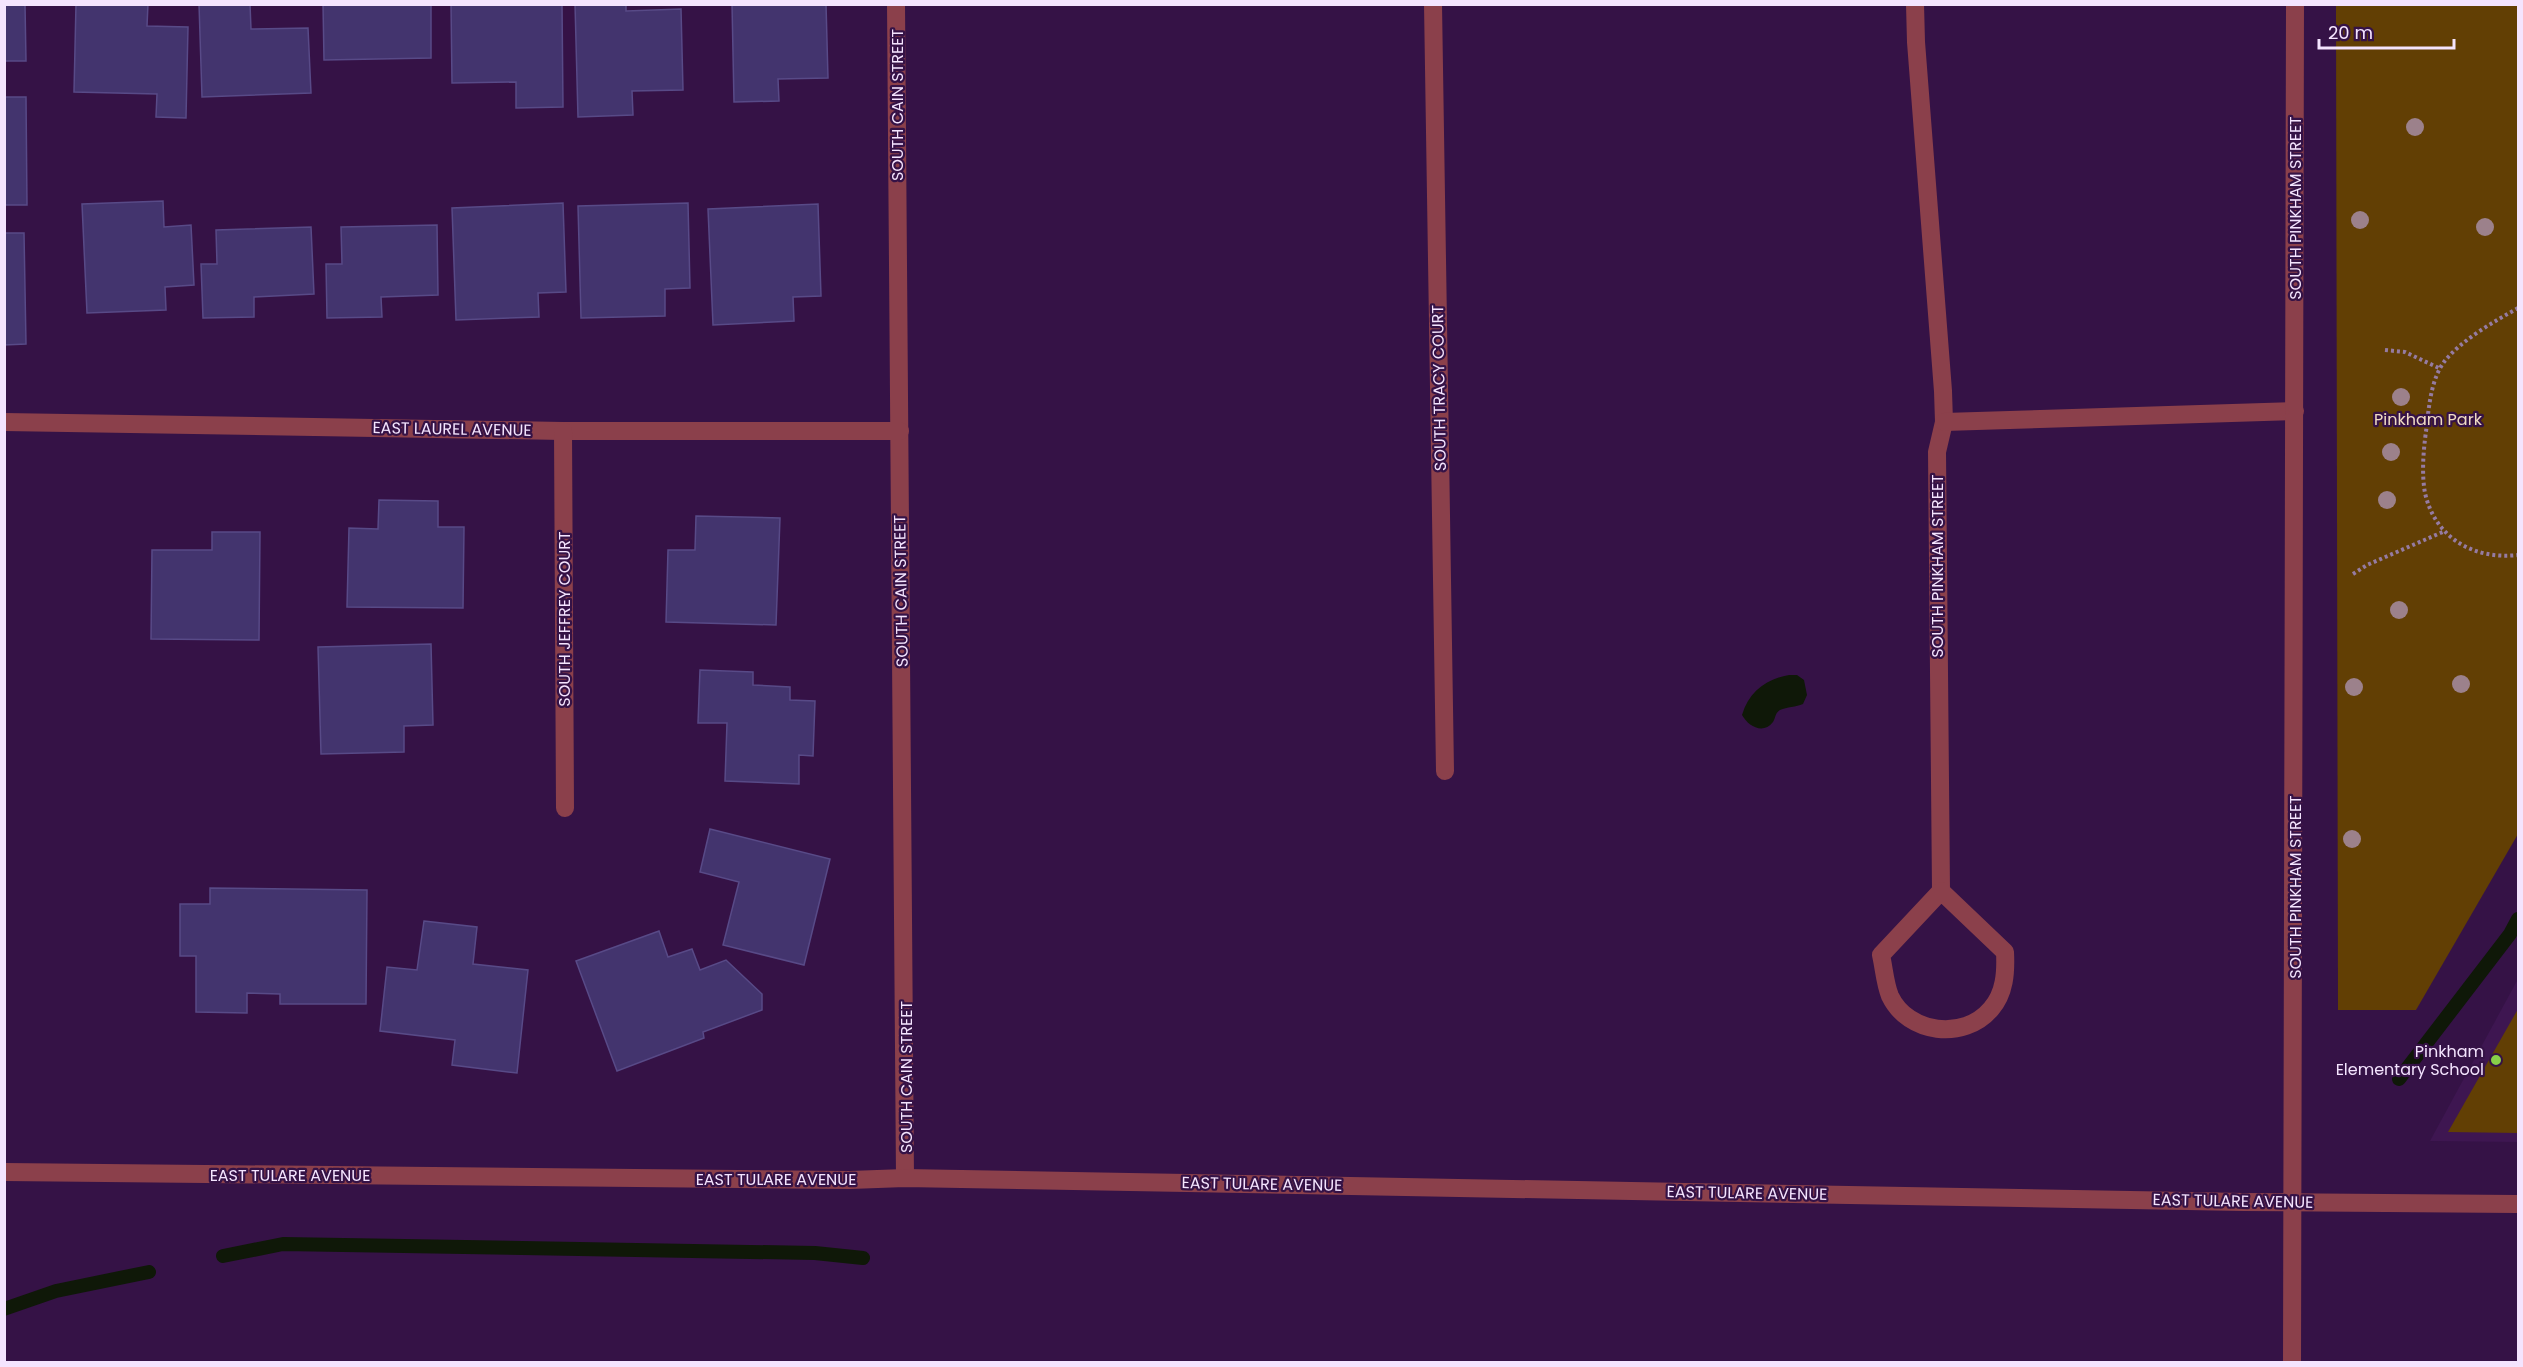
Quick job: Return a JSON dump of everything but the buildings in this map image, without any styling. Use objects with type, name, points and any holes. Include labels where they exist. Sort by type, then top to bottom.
[{"type":"street","name":"SOUTH CAIN STREET","points":[[896,4],[905,1178]]},
{"type":"street","name":"SOUTH TRACY COURT","points":[[1433,4],[1445,771]]},
{"type":"street","name":"SOUTH PINKHAM STREET","points":[[1915,4],[1944,422],[1937,452],[1941,891]]},
{"type":"street","name":"SOUTH PINKHAM STREET","points":[[2292,1362],[2295,4]]},
{"type":"street","points":[[1944,422],[2295,411]]},
{"type":"street","name":"EAST LAUREL AVENUE","points":[[4,422],[563,431],[900,431]]},
{"type":"street","name":"SOUTH JEFFREY COURT","points":[[563,431],[565,808]]},
{"type":"street","points":[[1941,891],[2005,952],[2006,973],[2001,992],[1991,1010],[1975,1022],[1956,1029],[1936,1029],[1917,1023],[1901,1012],[1890,996],[1881,955],[1941,891]]},
{"type":"street","name":"EAST TULARE AVENUE","points":[[4,1172],[905,1178],[2294,1203],[2518,1204]]},
{"type":"path","points":[[2518,308],[2481,330],[2444,362],[2430,399],[2424,446],[2425,492],[2438,524],[2456,543],[2478,553],[2518,555]]},
{"type":"path","points":[[2385,350],[2405,352],[2441,369]]},
{"type":"path","points":[[2354,574],[2367,565],[2445,531]]},
{"type":"shaded area","points":[[1789,675],[1797,675],[1804,680],[1807,695],[1803,704],[1780,710],[1773,722],[1765,728],[1748,723],[1742,715],[1754,693],[1766,683]]},
{"type":"shaded area","name":"Pinkham Elementary School","points":[[2518,979],[2518,1142],[2430,1141]]},
{"type":"green space","name":"Pinkham Park","points":[[2336,5],[2518,5],[2518,834],[2416,1010],[2338,1010]]},
{"type":"green space","name":"Pinkham Elementary School","points":[[2518,1009],[2518,1133],[2448,1132]]},
{"type":"waterway","points":[[2399,1079],[2510,934],[2518,919]]},
{"type":"waterway","points":[[223,1256],[283,1244],[815,1253],[863,1258]]},
{"type":"waterway","points":[[4,1309],[56,1291],[149,1272]]},
{"type":"place","name":"Pinkham Elementary School","points":[[2496,1060]]}]
